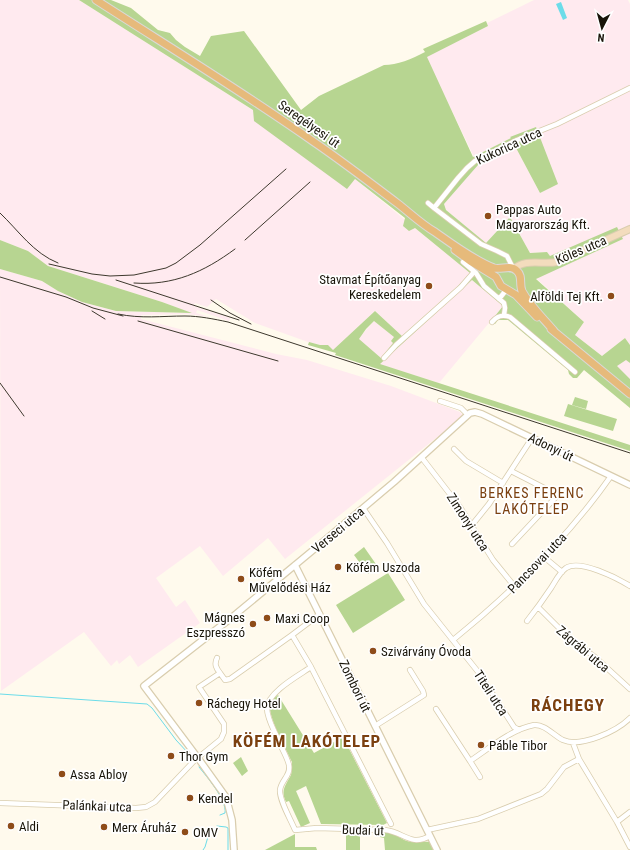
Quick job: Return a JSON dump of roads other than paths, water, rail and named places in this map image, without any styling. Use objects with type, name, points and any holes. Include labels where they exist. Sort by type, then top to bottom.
[{"type":"main road","name":"Seregélyesi út","points":[[96,0],[269,110],[356,172],[436,233],[495,268],[511,270]]},
{"type":"main road","name":"Köles utca","points":[[511,270],[531,263],[557,262],[630,229]]},
{"type":"main road","points":[[436,233],[444,242],[470,262],[499,281],[503,287],[516,295],[540,321],[630,394]]},
{"type":"main road","points":[[499,281],[500,272],[511,270],[520,282],[521,288],[538,314],[554,331]]},
{"type":"main road","points":[[508,289],[515,288],[520,282]]},
{"type":"street","name":"Kukorica utca","points":[[434,208],[458,178],[473,163],[516,140],[557,124],[630,88]]},
{"type":"street","points":[[428,203],[481,244],[503,254],[508,258],[511,270]]},
{"type":"street","points":[[463,262],[474,272],[484,286],[505,306],[504,315]]},
{"type":"street","points":[[384,358],[396,345],[461,287],[474,272]]},
{"type":"street","points":[[492,293],[499,281]]},
{"type":"street","points":[[499,299],[508,289]]},
{"type":"street","points":[[492,322],[498,316],[504,315],[510,318],[574,372]]},
{"type":"street","points":[[440,401],[461,408],[469,414]]},
{"type":"street","name":"Adonyi út","points":[[469,414],[475,412],[482,414],[630,485]]},
{"type":"street","name":"Verseci utca","points":[[198,758],[144,686],[231,618],[295,565],[422,458],[469,414]]},
{"type":"street","points":[[472,525],[489,504],[532,438]]},
{"type":"street","points":[[454,449],[466,461],[503,483]]},
{"type":"street","name":"Zimonyi utca","points":[[422,458],[460,506],[499,570],[514,587]]},
{"type":"street","points":[[511,471],[556,494],[556,497],[512,544]]},
{"type":"street","name":"Pancsovai utca","points":[[453,640],[484,615],[544,557],[586,509],[611,476]]},
{"type":"street","name":"Titeli utca","points":[[363,508],[387,543],[424,604],[479,673],[514,727],[519,730]]},
{"type":"street","points":[[544,557],[562,572]]},
{"type":"street","name":"Zombori út","points":[[295,565],[437,850]]},
{"type":"street","points":[[527,621],[562,572],[569,566],[578,566],[612,576],[630,586]]},
{"type":"street","name":"Zágrábi utca","points":[[538,607],[562,632],[596,658],[630,689]]},
{"type":"street","points":[[217,658],[215,662],[220,673],[225,680],[230,679],[320,614]]},
{"type":"street","points":[[292,635],[391,824]]},
{"type":"street","name":"Budai út","points":[[310,667],[275,692],[267,708],[271,724],[289,767],[288,775],[280,788],[280,796],[295,830],[317,828],[385,830],[416,841],[430,836]]},
{"type":"street","points":[[375,726],[424,695],[410,670]]},
{"type":"street","points":[[220,673],[199,687],[222,720],[224,732],[219,742],[198,758],[226,797],[232,820],[234,850]]},
{"type":"street","points":[[436,709],[480,777]]},
{"type":"street","points":[[470,761],[519,730],[535,725],[540,726],[561,739],[572,742],[605,735],[616,729],[630,718]]},
{"type":"street","points":[[572,742],[579,759],[617,822],[630,847]]},
{"type":"street","name":"Palánkai utca","points":[[0,802],[141,808],[150,805],[158,799],[198,758]]},
{"type":"street","points":[[427,830],[478,819],[540,794],[547,789],[564,767],[579,759]]},
{"type":"street","points":[[617,822],[630,812]]},
{"type":"water","points":[[561,2],[567,18],[563,20],[556,4]]},
{"type":"waterway","points":[[0,694],[147,704],[152,708],[176,740],[189,754]]},
{"type":"waterway","points":[[199,767],[220,795],[225,808],[225,813],[220,815]]},
{"type":"waterway","points":[[217,826],[228,828],[228,850]]},
{"type":"waterway","points":[[203,850],[210,830]]},
{"type":"railway","points":[[49,264],[92,274],[110,276],[134,275],[166,268],[176,263],[200,245],[286,169]]},
{"type":"railway","points":[[245,240],[310,182]]},
{"type":"railway","points":[[0,213],[34,248],[41,254],[58,263]]},
{"type":"railway","points":[[134,283],[162,282],[188,276],[200,271],[235,249]]},
{"type":"railway","points":[[0,277],[66,297],[93,308],[123,316]]},
{"type":"railway","points":[[116,280],[239,320]]},
{"type":"railway","points":[[211,300],[230,313],[251,324]]},
{"type":"railway","points":[[92,311],[105,319]]},
{"type":"railway","points":[[118,314],[143,317],[185,316],[228,322],[630,453]]},
{"type":"railway","points":[[138,321],[278,361]]},
{"type":"railway","points":[[0,383],[24,416]]},
{"type":"place","name":"Pappas Auto Magyarország Kft.","points":[[488,216]]},
{"type":"place","name":"Stavmat Építőanyag Kereskedelem","points":[[429,286]]},
{"type":"place","name":"Alföldi Tej Kft.","points":[[611,296]]},
{"type":"place","name":"Köfém Uszoda","points":[[338,567]]},
{"type":"place","name":"Köfém Művelődési Ház","points":[[241,579]]},
{"type":"place","name":"Maxi Coop","points":[[267,618]]},
{"type":"place","name":"Mágnes Eszpresszó","points":[[253,624]]},
{"type":"place","name":"Szivárvány Óvoda","points":[[373,651]]},
{"type":"place","name":"Ráchegy Hotel","points":[[199,703]]},
{"type":"place","name":"Páble Tibor","points":[[481,745]]},
{"type":"place","name":"Thor Gym","points":[[171,756]]},
{"type":"place","name":"Assa Abloy","points":[[62,774]]},
{"type":"place","name":"Kendel","points":[[190,798]]},
{"type":"place","name":"Aldi","points":[[11,826]]},
{"type":"place","name":"Merx Áruház","points":[[104,827]]},
{"type":"place","name":"OMV","points":[[185,832]]},
{"type":"district","name":"BERKES FERENC LAKÓTELEP","points":[[532,502]]},
{"type":"district","name":"RÁCHEGY","points":[[568,705]]},
{"type":"district","name":"KÖFÉM LAKÓTELEP","points":[[307,741]]}]
